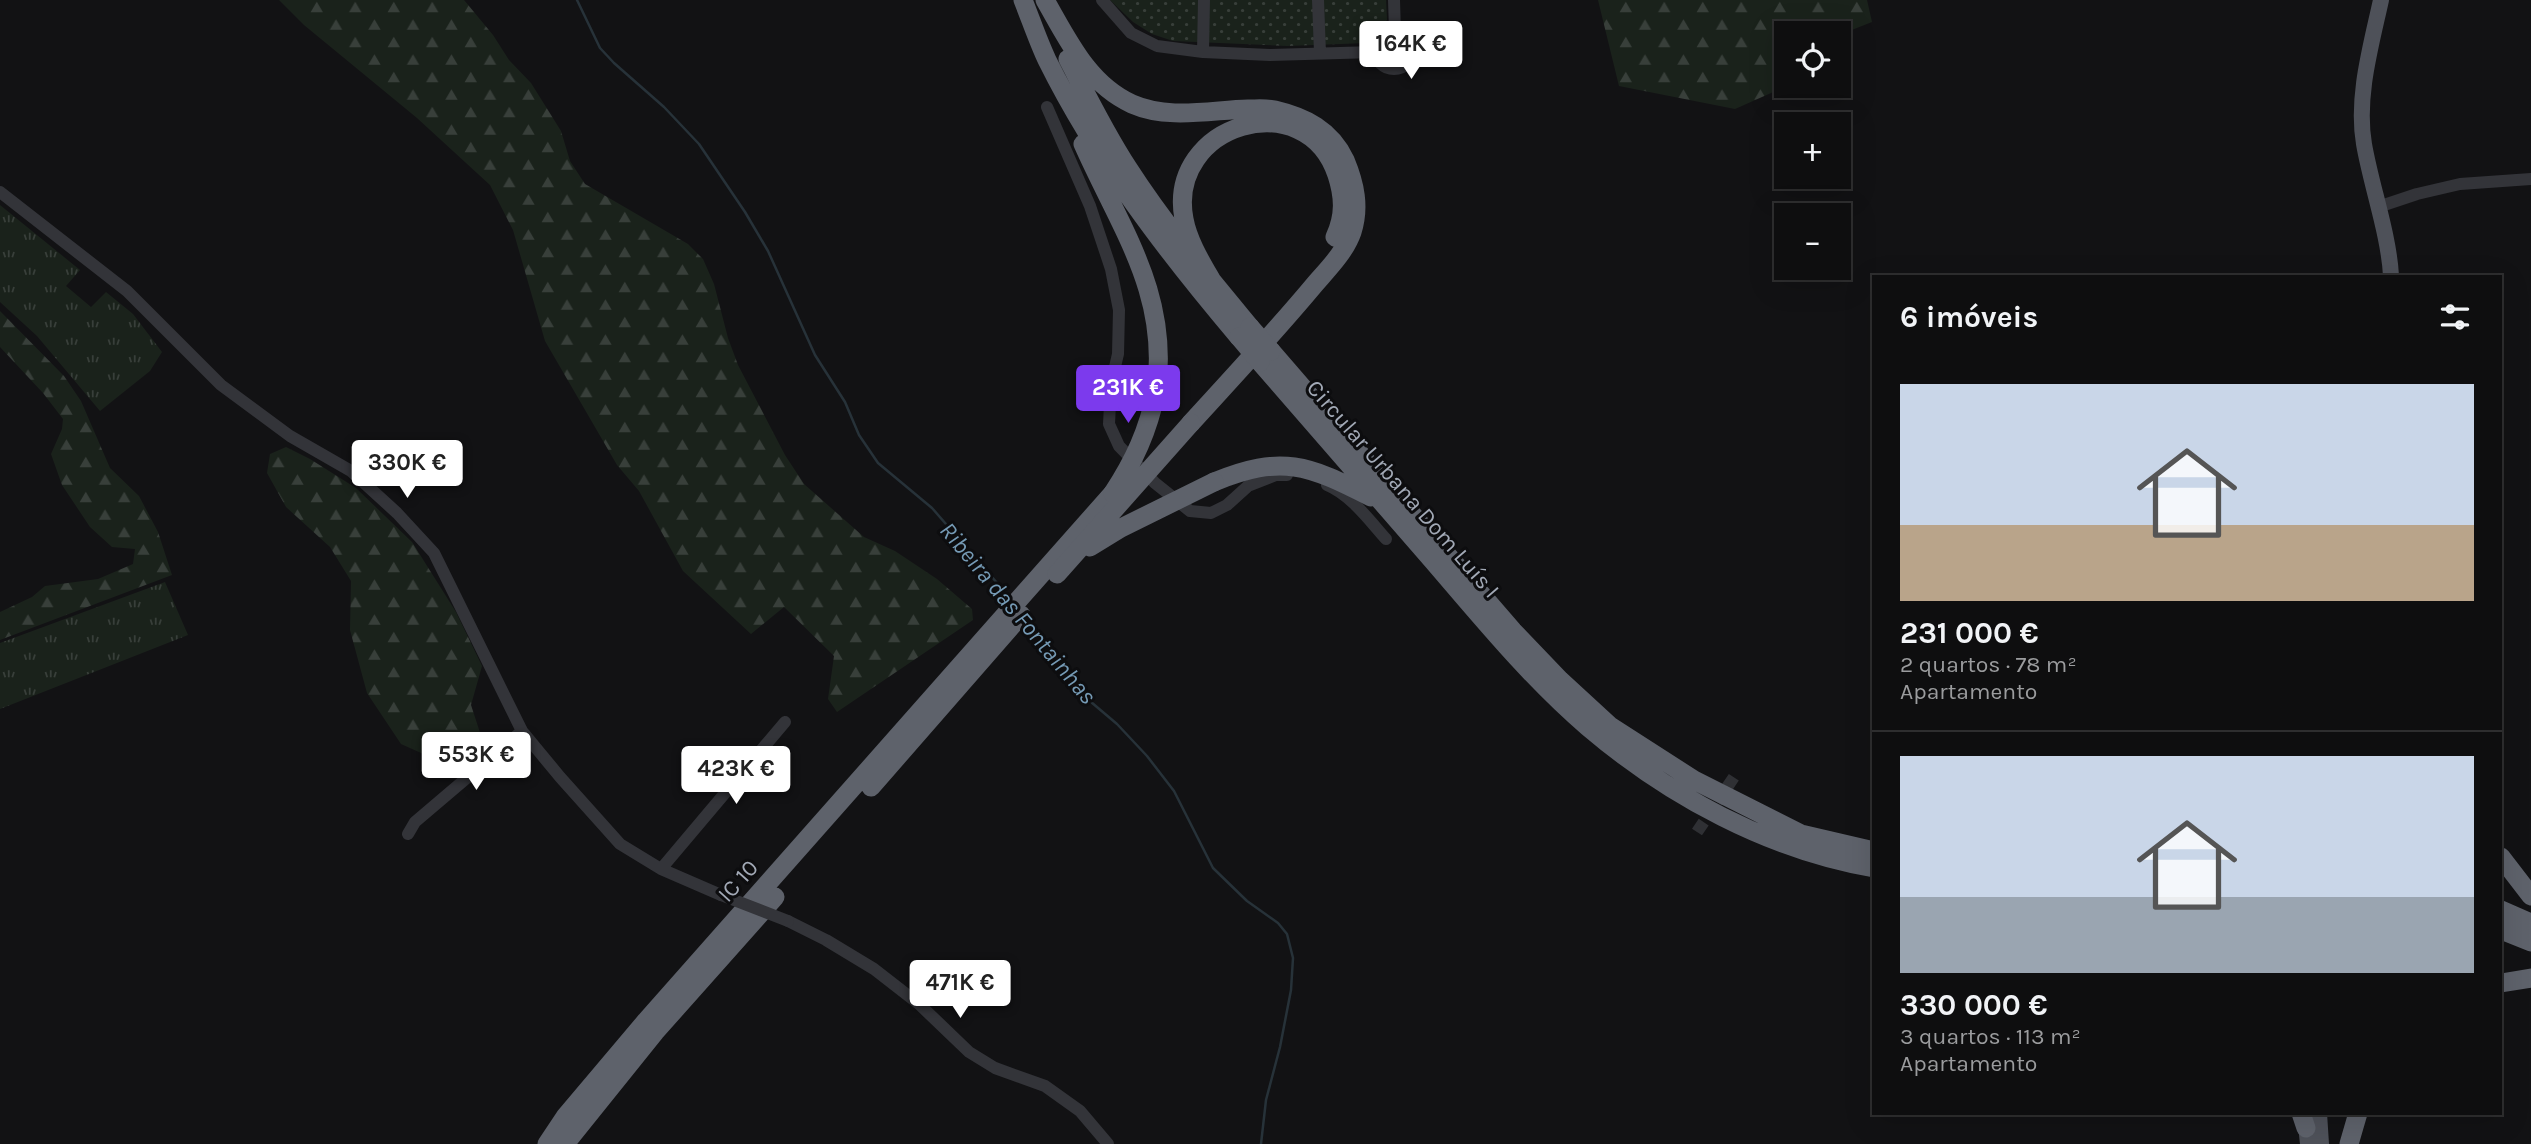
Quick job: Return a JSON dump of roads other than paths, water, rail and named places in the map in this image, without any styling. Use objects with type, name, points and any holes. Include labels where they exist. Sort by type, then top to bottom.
[{"type":"highway","name":"Circular Urbana Dom Luís I","points":[[1023,0],[1046,59],[1096,146],[1192,282],[1245,332],[1560,680],[1610,726],[1694,780],[1801,834],[1872,851]]},
{"type":"highway","name":"Circular Urbana Dom Luís I","points":[[1044,0],[1065,53],[1109,138],[1163,218],[1212,281],[1245,332]]},
{"type":"highway","name":"IC 10","points":[[547,1144],[565,1117],[646,1021],[969,654],[1112,493],[1293,311],[1338,257],[1351,234],[1357,208],[1353,178],[1341,152],[1321,128],[1300,116],[1270,108],[1166,114],[1132,104],[1104,86],[1087,69],[1044,0]]},
{"type":"highway","name":"IC 10","points":[[1046,59],[1138,260],[1151,296],[1159,351],[1156,393],[1150,421],[1140,446],[1112,493]]},
{"type":"highway","name":"IC 10","points":[[565,1144],[655,1032],[954,693],[1329,249],[1342,221],[1343,194],[1334,167],[1321,147],[1303,133],[1273,122],[1248,124],[1215,139],[1192,164],[1184,189],[1184,219],[1197,254],[1212,281]]},
{"type":"highway","name":"Circular Urbana Dom Luís I","points":[[1266,356],[1382,502],[1543,682],[1587,726],[1669,787],[1741,825],[1802,851],[1872,868]]},
{"type":"highway","name":"IC 10","points":[[1056,574],[1109,535],[1214,482],[1236,473],[1267,466],[1301,467],[1331,476],[1382,502]]},
{"type":"highway","points":[[2502,858],[2531,896]]},
{"type":"highway","points":[[2502,910],[2531,923]]},
{"type":"highway","points":[[2502,930],[2531,942]]},
{"type":"highway","points":[[2502,983],[2531,978]]},
{"type":"highway","points":[[2349,1144],[2356,1115]]},
{"type":"main road","points":[[2381,0],[2368,61],[2363,108],[2364,142],[2391,275]]},
{"type":"main road","points":[[2308,1122],[2321,1144]]},
{"type":"street","points":[[1102,0],[1124,26],[1148,43],[1176,50],[1270,55],[1375,52]]},
{"type":"street","points":[[1203,52],[1204,0]]},
{"type":"street","points":[[1318,0],[1320,53]]},
{"type":"street","points":[[1394,0],[1395,31]]},
{"type":"street","points":[[1395,31],[1405,34],[1412,42],[1413,50],[1408,63],[1398,69],[1391,69],[1379,62],[1375,52],[1378,40],[1385,33],[1395,31]]},
{"type":"street","points":[[1048,107],[1090,206],[1111,268],[1119,310],[1118,354],[1111,384],[1109,424],[1119,446],[1155,483],[1190,511],[1211,513],[1227,505],[1248,486],[1276,475],[1305,475],[1336,489],[1365,514],[1386,539]]},
{"type":"street","points":[[2378,207],[2459,184],[2531,180]]},
{"type":"street","points":[[0,192],[127,291],[221,385],[290,436],[351,471],[397,513],[434,553],[522,731],[620,844],[661,869],[826,940],[874,969],[919,1004],[969,1052],[995,1068],[1045,1086],[1080,1111],[1108,1144]]},
{"type":"street","points":[[661,869],[785,722]]},
{"type":"street","points":[[408,834],[415,822],[522,731]]},
{"type":"waterway","name":"Ribeira das Fontainhas","points":[[577,0],[600,48],[664,107],[699,144],[745,212],[768,251],[815,355],[845,402],[859,435],[878,463],[932,508],[1011,599]]},
{"type":"waterway","name":"Ribeira das Fontainhas","points":[[1027,621],[1091,702],[1117,724],[1147,756],[1174,791],[1213,868],[1247,901],[1278,923],[1287,934],[1293,958],[1291,990],[1266,1100],[1261,1144]]},
{"type":"tunnel","points":[[1697,832],[1736,774]]}]
